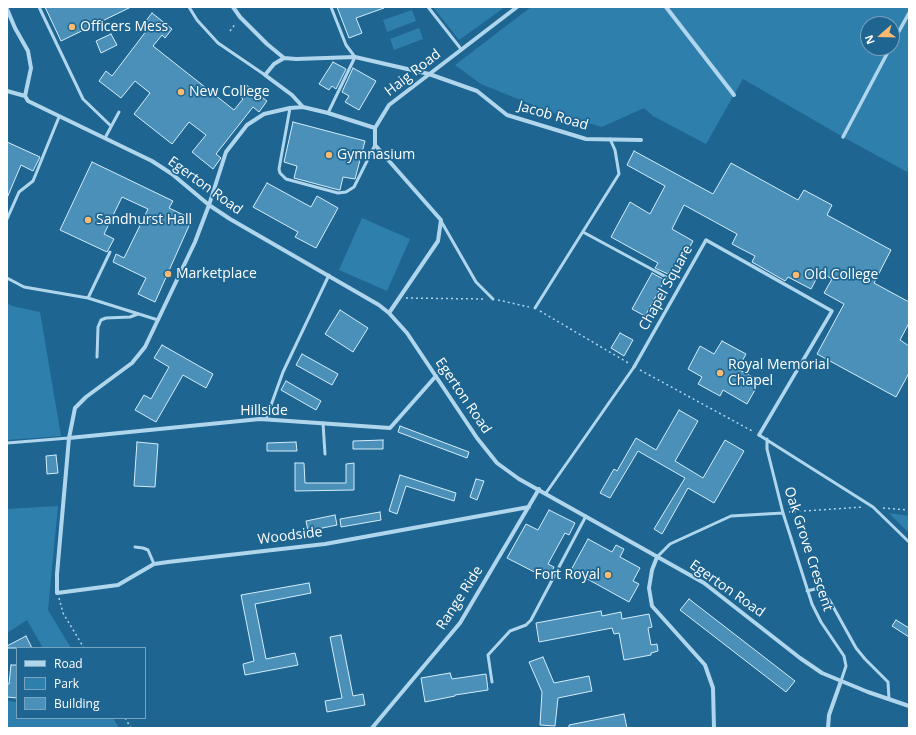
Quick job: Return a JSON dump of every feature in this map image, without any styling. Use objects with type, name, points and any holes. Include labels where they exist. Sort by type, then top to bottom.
[{"type":"street","points":[[233,7],[240,18],[284,58],[274,64],[265,75],[292,96],[303,107]]},
{"type":"street","name":"Haig Road","points":[[375,128],[389,105],[516,7]]},
{"type":"street","points":[[666,7],[734,95]]},
{"type":"street","points":[[7,9],[15,28],[28,51],[31,68],[25,96]]},
{"type":"street","points":[[900,29],[909,12]]},
{"type":"street","points":[[843,136],[886,56]]},
{"type":"street","name":"Jacob Road","points":[[284,58],[355,57],[429,74],[477,91],[508,115],[586,139],[641,140]]},
{"type":"street","name":"Egerton Road","points":[[7,91],[25,96],[28,101],[59,117],[122,145],[152,161],[172,174],[209,205],[230,220],[329,275],[379,305],[389,313],[407,334],[477,438],[497,463],[519,479],[704,583],[800,658],[822,673],[909,706]]},
{"type":"street","points":[[57,593],[57,574],[69,438],[75,408],[86,397],[132,363],[145,347],[195,242],[226,152],[247,125],[264,114],[290,108],[303,107],[328,113],[375,128],[375,145],[441,220],[438,241],[389,313]]},
{"type":"street","name":"Chapel Square","points":[[634,367],[706,240],[832,311],[760,435]]},
{"type":"street","name":"Hillside","points":[[69,438],[260,419],[390,428],[436,376]]},
{"type":"street","name":"Range Ride","points":[[372,728],[460,623],[539,490]]},
{"type":"street","name":"Woodside","points":[[57,593],[118,585],[154,564],[325,544],[529,507]]},
{"type":"street","points":[[657,557],[652,570],[649,588],[652,606],[705,665],[713,688],[714,728]]},
{"type":"street","points":[[828,728],[829,715],[841,681]]},
{"type":"lane","points":[[39,7],[83,99],[111,126]]},
{"type":"lane","points":[[189,7],[197,20],[218,43],[265,75]]},
{"type":"lane","points":[[328,113],[355,57],[346,45],[331,7]]},
{"type":"lane","points":[[428,7],[461,49]]},
{"type":"lane","points":[[290,108],[279,169],[280,173],[286,179],[338,193],[346,192],[354,187],[375,145]]},
{"type":"lane","points":[[105,138],[119,112]]},
{"type":"lane","points":[[7,219],[19,192],[33,180],[59,117]]},
{"type":"lane","points":[[535,308],[619,174],[615,150],[610,139]]},
{"type":"lane","points":[[441,220],[476,282],[493,299]]},
{"type":"lane","points":[[583,232],[668,278]]},
{"type":"lane","points":[[88,298],[110,252]]},
{"type":"lane","points":[[266,419],[283,372],[329,275]]},
{"type":"lane","points":[[7,278],[24,287],[88,298],[159,320]]},
{"type":"lane","points":[[97,357],[98,327],[102,320],[106,318],[130,317],[138,314]]},
{"type":"lane","points":[[546,493],[634,367]]},
{"type":"lane","points":[[323,423],[325,454]]},
{"type":"lane","points":[[760,435],[873,507],[909,542]]},
{"type":"lane","points":[[7,443],[69,438]]},
{"type":"lane","name":"Oak Grove Crescent","points":[[767,440],[767,449],[784,513],[812,604],[821,622],[844,656],[846,666],[841,681]]},
{"type":"lane","points":[[657,557],[670,544],[731,516],[784,513]]},
{"type":"lane","points":[[492,682],[488,655],[510,631],[526,625],[531,620],[586,516]]},
{"type":"lane","points":[[135,547],[148,550],[154,564]]},
{"type":"lane","points":[[808,591],[815,589],[822,591],[830,602],[856,648],[864,659],[888,682],[889,699]]},
{"type":"path","points":[[230,31],[240,18]]},
{"type":"path","points":[[400,298],[493,299],[535,308],[634,367],[760,435]]},
{"type":"path","points":[[784,513],[873,507],[909,510]]},
{"type":"path","points":[[57,593],[63,613],[83,647]]},
{"type":"path","points":[[126,719],[131,728]]},
{"type":"green space","points":[[433,7],[505,7],[459,40]]},
{"type":"green space","points":[[531,7],[909,7],[909,173],[743,79],[706,144],[653,116],[644,108],[602,127],[550,112],[481,84],[455,65]]},
{"type":"green space","points":[[412,10],[416,21],[387,32],[383,20]]},
{"type":"green space","points":[[419,28],[423,39],[394,50],[390,39]]},
{"type":"green space","points":[[362,218],[410,239],[387,291],[339,270]]},
{"type":"green space","points":[[7,303],[12,306],[40,312],[61,436],[7,440]]},
{"type":"green space","points":[[58,506],[48,610],[70,647],[42,647],[27,620],[7,633],[7,509]]},
{"type":"green space","points":[[889,513],[909,516],[909,533]]},
{"type":"green space","points":[[7,701],[16,702],[16,719],[114,719],[119,728],[7,728]]},
{"type":"building","name":"Officers Mess","points":[[45,7],[131,7],[61,41]]},
{"type":"building","points":[[337,7],[384,8],[356,18],[362,33],[349,38]]},
{"type":"building","name":"New College","points":[[152,13],[172,29],[165,38],[162,35],[153,46],[234,110],[243,99],[237,94],[245,84],[267,101],[259,112],[253,107],[216,154],[221,158],[213,169],[192,152],[206,135],[189,122],[172,144],[134,114],[150,93],[135,81],[121,98],[99,81],[106,71],[112,76],[150,26],[145,22]]},
{"type":"building","points":[[111,34],[117,45],[101,53],[96,41]]},
{"type":"building","points":[[333,62],[346,69],[336,89],[332,86],[329,90],[319,84]]},
{"type":"building","points":[[353,68],[376,81],[359,110],[345,102],[349,96],[342,92]]},
{"type":"building","points":[[293,122],[365,141],[355,179],[343,177],[339,190],[294,178],[297,166],[284,162]]},
{"type":"building","points":[[7,142],[40,157],[33,171],[21,165],[7,198]]},
{"type":"building","name":"Old College","points":[[634,151],[713,194],[731,163],[798,200],[804,190],[832,205],[827,215],[891,250],[874,283],[909,302],[909,323],[900,340],[909,346],[909,373],[896,397],[817,354],[844,304],[824,293],[832,279],[820,272],[811,289],[788,277],[785,281],[752,262],[755,256],[732,244],[737,234],[684,205],[672,229],[693,241],[676,273],[670,270],[668,274],[655,268],[658,263],[611,237],[630,202],[650,214],[665,186],[627,165]]},
{"type":"building","name":"Sandhurst Hall","points":[[92,162],[173,201],[169,208],[192,219],[155,302],[138,294],[146,278],[113,262],[116,254],[124,258],[148,209],[122,197],[104,234],[114,239],[107,252],[60,230]]},
{"type":"building","points":[[267,183],[311,207],[317,196],[338,208],[316,248],[295,237],[298,232],[253,207]]},
{"type":"building","points":[[652,273],[665,280],[645,316],[632,309]]},
{"type":"building","points":[[340,310],[368,328],[353,352],[325,334]]},
{"type":"building","points":[[620,333],[633,340],[624,356],[611,348]]},
{"type":"building","name":"Royal Memorial Chapel","points":[[722,341],[746,354],[738,369],[760,381],[747,404],[723,390],[720,396],[698,384],[702,377],[688,369],[700,346],[714,354]]},
{"type":"building","points":[[162,345],[213,374],[206,388],[183,375],[156,422],[135,410],[144,395],[151,399],[169,367],[154,358]]},
{"type":"building","points":[[302,354],[338,374],[332,385],[296,365]]},
{"type":"building","points":[[286,381],[321,401],[316,410],[281,390]]},
{"type":"building","points":[[679,410],[698,421],[675,461],[703,478],[725,440],[744,451],[714,503],[688,488],[662,534],[654,529],[685,478],[638,451],[610,498],[600,493],[614,469],[617,471],[636,438],[656,450]]},
{"type":"building","points":[[400,426],[469,452],[467,458],[398,432]]},
{"type":"building","points":[[383,440],[383,449],[353,449],[353,441]]},
{"type":"building","points":[[137,442],[158,444],[155,487],[134,486]]},
{"type":"building","points":[[296,442],[297,451],[267,451],[267,443]]},
{"type":"building","points":[[56,455],[58,473],[47,474],[46,456]]},
{"type":"building","points":[[295,463],[304,463],[305,483],[346,483],[346,464],[354,463],[354,490],[295,491]]},
{"type":"building","points":[[400,475],[456,493],[454,501],[406,486],[397,514],[389,511]]},
{"type":"building","points":[[476,479],[484,481],[477,500],[470,497]]},
{"type":"building","points":[[549,510],[575,523],[569,535],[565,533],[548,564],[554,567],[548,579],[507,558],[526,524],[538,530]]},
{"type":"building","points":[[380,512],[381,520],[341,527],[340,519]]},
{"type":"building","points":[[335,515],[337,525],[308,531],[306,521]]},
{"type":"building","name":"Fort Royal","points":[[588,539],[612,552],[616,545],[624,549],[620,557],[640,568],[633,581],[639,584],[629,602],[571,570]]},
{"type":"building","points":[[309,583],[311,593],[255,604],[266,659],[295,653],[298,665],[245,675],[243,664],[254,661],[241,595]]},
{"type":"building","points":[[689,599],[795,681],[786,692],[680,610]]},
{"type":"building","points":[[601,611],[602,616],[621,612],[622,619],[649,614],[652,627],[648,628],[651,645],[657,644],[658,651],[651,653],[651,655],[624,660],[619,633],[614,634],[612,628],[539,642],[536,623]]},
{"type":"building","points":[[896,620],[909,628],[909,637],[892,626]]},
{"type":"building","points":[[341,635],[353,696],[363,694],[365,705],[327,712],[325,701],[342,698],[330,637]]},
{"type":"building","points":[[26,636],[32,647],[7,648],[7,646]]},
{"type":"building","points":[[543,657],[554,683],[589,676],[592,691],[558,698],[555,726],[540,725],[542,692],[529,662]]},
{"type":"building","points":[[11,665],[16,665],[16,698],[7,697],[7,684],[9,684]]},
{"type":"building","points":[[450,673],[452,679],[486,674],[488,690],[455,695],[425,702],[421,678]]},
{"type":"building","points":[[624,714],[627,728],[569,728],[569,725]]},
{"type":"place","name":"Officers Mess","points":[[72,27]]},
{"type":"place","name":"New College","points":[[181,92]]},
{"type":"place","name":"Gymnasium","points":[[329,155]]},
{"type":"place","name":"Sandhurst Hall","points":[[88,220]]},
{"type":"place","name":"Marketplace","points":[[168,274]]},
{"type":"place","name":"Old College","points":[[796,275]]},
{"type":"place","name":"Royal Memorial Chapel","points":[[720,373]]},
{"type":"place","name":"Fort Royal","points":[[608,575]]}]
